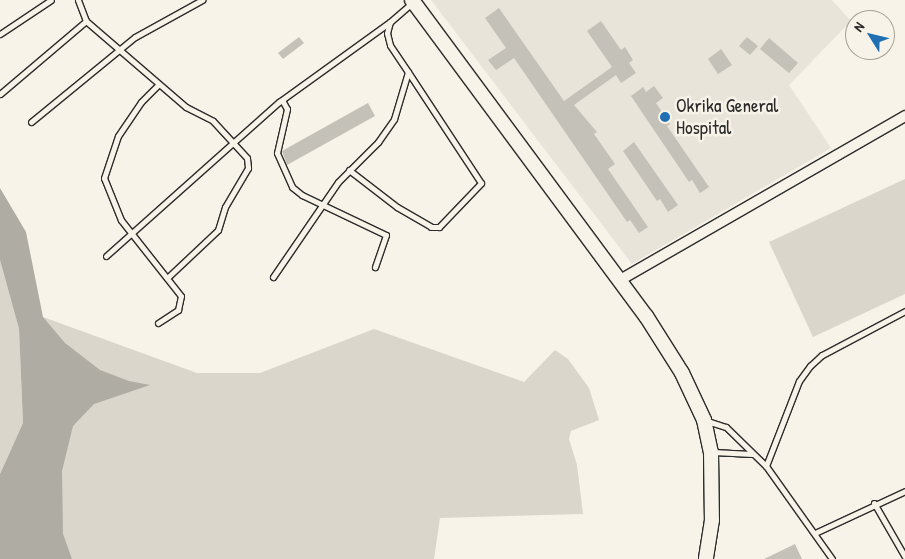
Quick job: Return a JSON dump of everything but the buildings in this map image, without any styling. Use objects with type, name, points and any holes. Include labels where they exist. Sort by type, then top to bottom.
[{"type":"street","points":[[412,1],[666,344],[704,420],[711,452],[712,520],[706,559]]},
{"type":"street","points":[[620,280],[905,116]]},
{"type":"lane","points":[[0,34],[51,0]]},
{"type":"lane","points":[[78,0],[86,21],[120,49],[158,85],[186,107],[213,121],[247,158],[248,168],[225,207],[218,230],[167,278]]},
{"type":"lane","points":[[31,122],[62,100],[120,49],[202,0]]},
{"type":"lane","points":[[106,256],[282,100],[390,22],[412,1]]},
{"type":"lane","points":[[0,94],[86,21]]},
{"type":"lane","points":[[349,170],[397,207],[430,227],[439,226],[480,183],[390,45],[387,33],[390,22]]},
{"type":"lane","points":[[273,277],[322,205],[349,170],[386,133],[394,119],[408,72]]},
{"type":"lane","points":[[158,85],[141,102],[118,136],[106,167],[104,178],[121,220],[167,278],[182,302],[178,310],[158,323]]},
{"type":"lane","points":[[282,100],[288,109],[277,154],[292,186],[322,205],[386,235],[375,267]]},
{"type":"lane","points":[[766,466],[799,381],[810,366],[822,355],[905,311]]},
{"type":"lane","points":[[704,420],[726,426],[766,466],[832,559]]},
{"type":"lane","points":[[711,452],[723,450],[752,454]]},
{"type":"lane","points":[[815,533],[905,491]]},
{"type":"lane","points":[[874,504],[905,558]]},
{"type":"shaded area","name":"Okrika General Hospital","points":[[431,0],[832,0],[845,14],[845,27],[789,85],[831,148],[632,264]]},
{"type":"shaded area","points":[[905,179],[905,294],[813,337],[769,242]]},
{"type":"shaded area","points":[[0,188],[26,232],[43,317],[65,343],[100,370],[129,381],[150,385],[94,404],[73,426],[62,471],[63,534],[72,559],[0,559],[0,474],[23,423],[19,329],[0,260]]},
{"type":"shaded area","points":[[0,260],[19,329],[23,423],[0,474]]},
{"type":"shaded area","points":[[43,317],[197,373],[260,373],[374,329],[524,382],[555,350],[568,359],[589,388],[599,420],[571,431],[569,439],[577,465],[583,514],[440,518],[434,559],[1,559]]},
{"type":"place","name":"Okrika General Hospital","points":[[665,117]]}]
